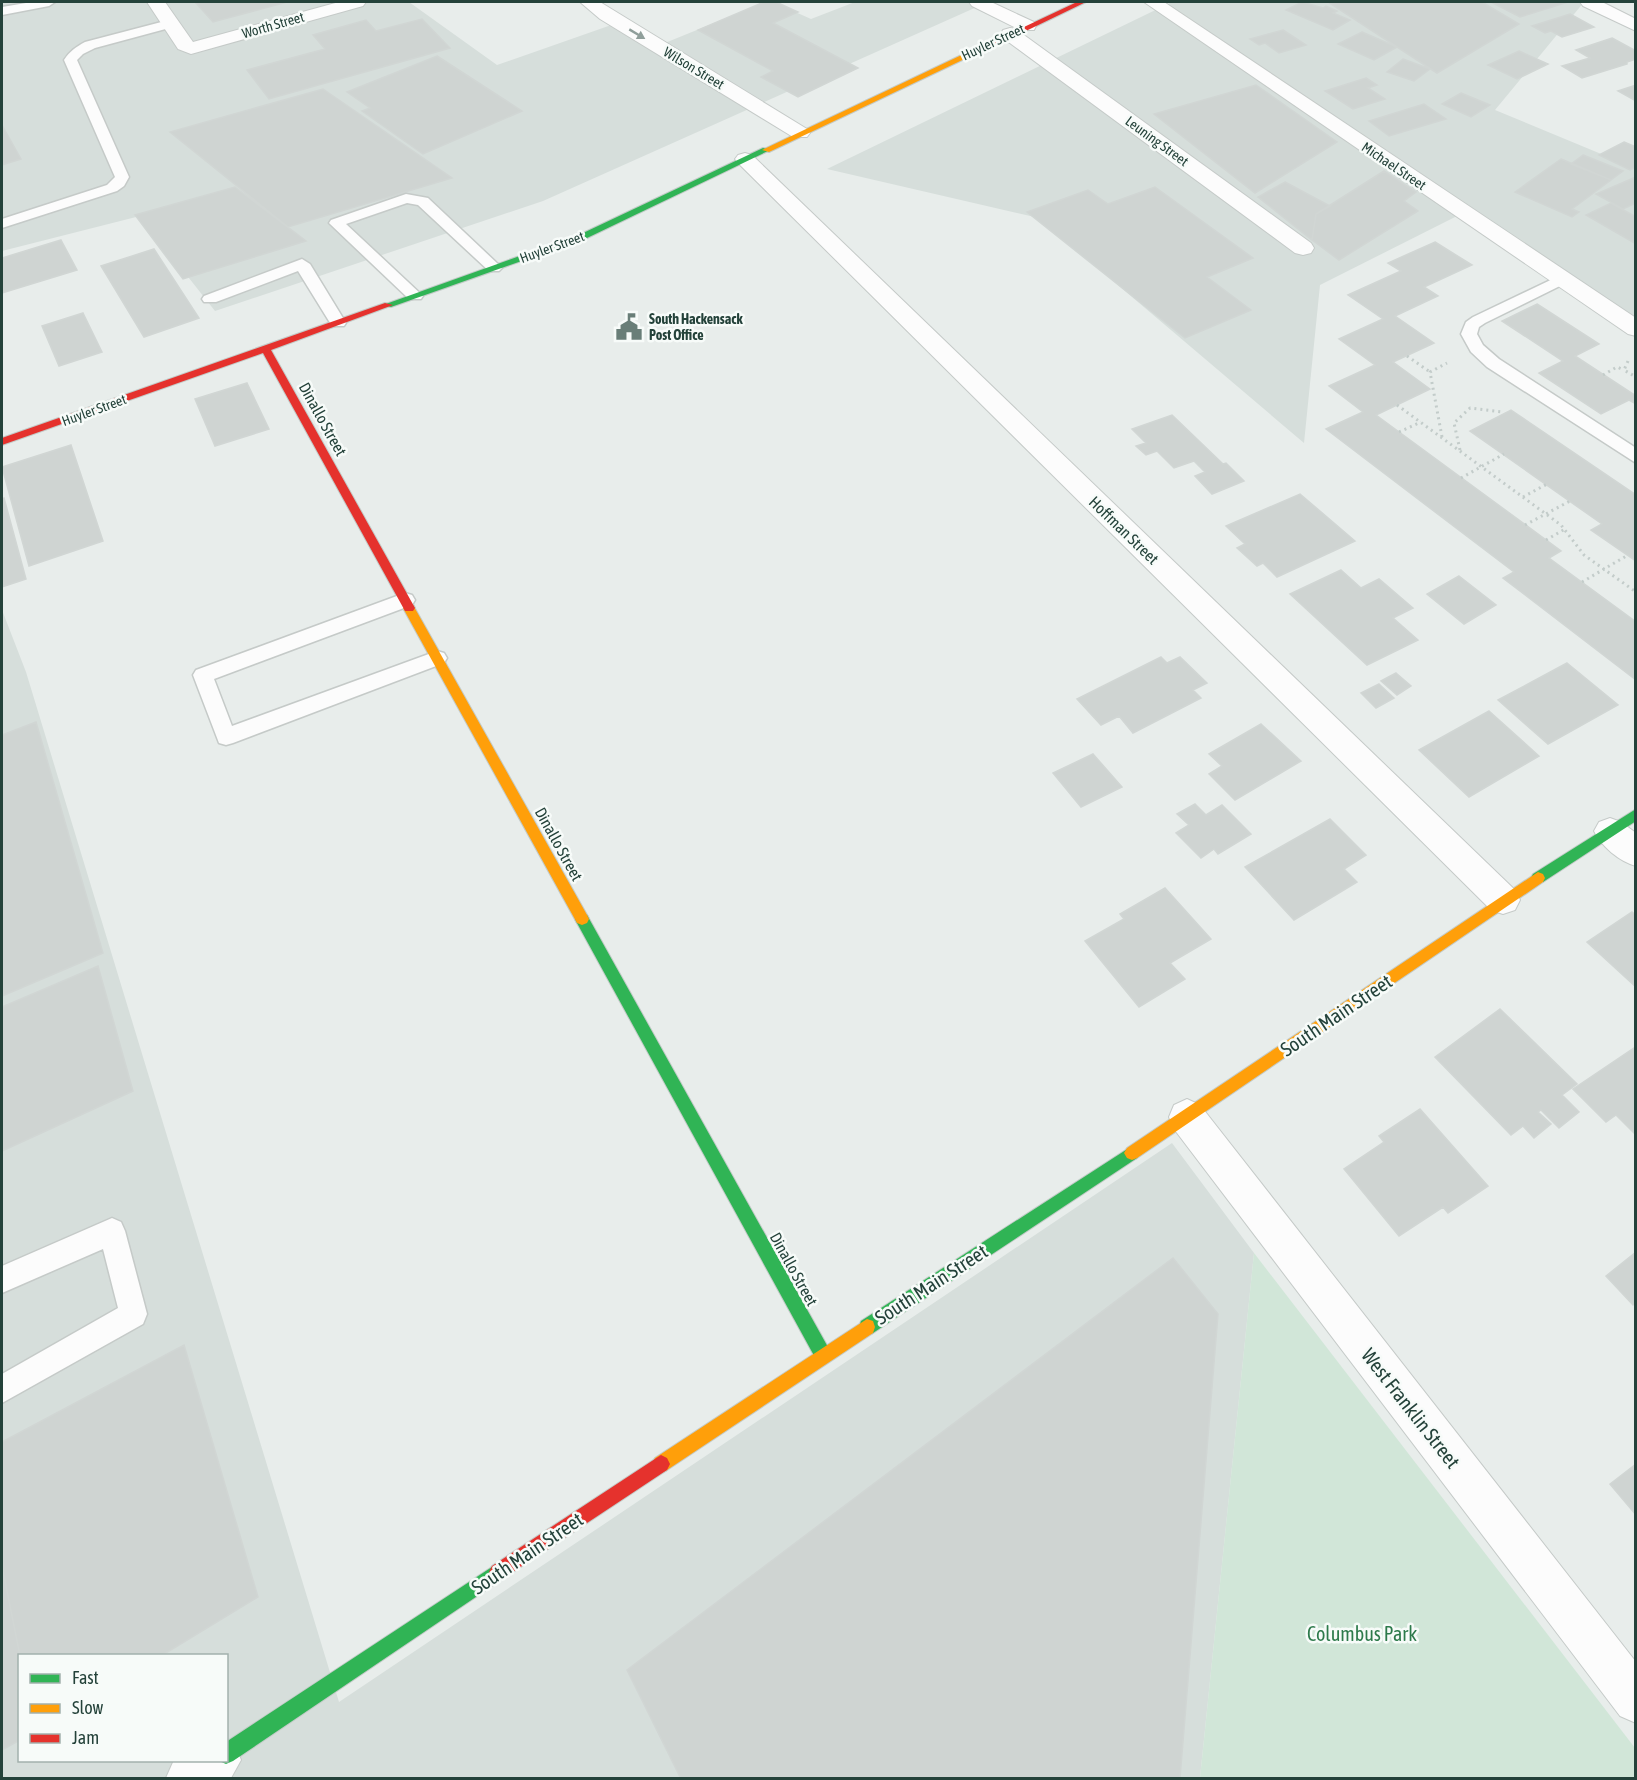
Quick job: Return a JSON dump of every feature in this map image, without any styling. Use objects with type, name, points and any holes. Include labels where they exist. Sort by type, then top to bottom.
[{"type":"street","points":[[156,2],[169,24]]},
{"type":"street","name":"Worth Street","points":[[169,24],[188,47],[357,2]]},
{"type":"street","name":"Wilson Street","points":[[589,2],[606,15],[801,132]]},
{"type":"street","name":"Leuning Street","points":[[978,2],[1019,30],[1304,248]]},
{"type":"street","name":"Huyler Street","points":[[2,442],[584,236],[801,132],[1082,2]]},
{"type":"street","name":"Michael Street","points":[[1153,2],[1635,330]]},
{"type":"street","points":[[1589,2],[1635,26]]},
{"type":"street","name":"Hoffman Street","points":[[745,159],[1503,900]]},
{"type":"street","name":"Dinallo Street","points":[[266,349],[823,1355]]},
{"type":"street","points":[[1623,823],[1635,854]]},
{"type":"street","name":"South Main Street","points":[[228,1753],[823,1355],[1187,1117],[1503,900],[1623,823]]},
{"type":"street","name":"West Franklin Street","points":[[1187,1117],[1635,1700]]},
{"type":"street","points":[[190,1779],[216,1762]]},
{"type":"lane","points":[[2,11],[49,2]]},
{"type":"lane","points":[[2,224],[112,189],[119,183],[122,177],[70,60],[78,51],[90,45],[169,24]]},
{"type":"lane","points":[[415,296],[336,223],[406,198],[423,201],[494,268]]},
{"type":"lane","points":[[210,299],[302,264],[338,323]]},
{"type":"lane","points":[[1561,280],[1479,320],[1472,325],[1469,334],[1477,348],[1493,363],[1635,457]]},
{"type":"lane","points":[[405,600],[203,675],[226,737],[437,658]]},
{"type":"lane","points":[[2,1280],[112,1231],[133,1314],[2,1389]]},
{"type":"path","points":[[1407,356],[1430,372]]},
{"type":"path","points":[[1603,375],[1617,367],[1624,369]]},
{"type":"path","points":[[1397,405],[1546,514],[1565,529],[1584,555],[1635,592]]},
{"type":"path","points":[[1460,451],[1454,423],[1470,408],[1500,410],[1505,413]]},
{"type":"path","points":[[1399,432],[1421,422]]},
{"type":"path","points":[[1461,478],[1504,454]]},
{"type":"path","points":[[1523,497],[1546,484]]},
{"type":"path","points":[[1525,525],[1570,501]]},
{"type":"path","points":[[1546,540],[1565,529]]},
{"type":"path","points":[[1582,582],[1628,555]]},
{"type":"shaded area","points":[[2,2],[409,2],[497,65],[617,23],[655,47],[766,2],[773,2],[811,19],[855,2],[988,2],[543,201],[215,311],[140,216],[2,251]]},
{"type":"shaded area","points":[[1172,2],[1584,2],[1495,110],[1635,168],[1635,320],[1463,213],[1320,285],[1304,443],[1039,218],[827,169]]},
{"type":"shaded area","points":[[2,610],[26,672],[339,1702],[1172,1143],[1254,1253],[1200,1778],[2,1778]]},
{"type":"green space","name":"Columbus Park","points":[[1254,1253],[1635,1748],[1635,1778],[1200,1778]]},
{"type":"building","points":[[195,2],[287,2],[213,22]]},
{"type":"building","points":[[764,2],[776,2],[798,12],[773,23],[858,68],[798,97],[761,77],[773,71],[698,30]]},
{"type":"building","points":[[1302,2],[1323,8],[1326,6],[1337,11],[1333,13],[1350,20],[1333,30],[1286,10]]},
{"type":"building","points":[[1328,2],[1482,2],[1519,24],[1437,73]]},
{"type":"building","points":[[1491,2],[1562,2],[1565,3],[1520,17]]},
{"type":"building","points":[[1570,14],[1594,27],[1562,37],[1551,31],[1545,33],[1532,26]]},
{"type":"building","points":[[422,19],[450,48],[269,99],[247,70],[325,49],[313,35],[366,20],[376,31]]},
{"type":"building","points":[[1283,30],[1306,45],[1279,53],[1265,43],[1259,45],[1250,39]]},
{"type":"building","points":[[1362,32],[1397,47],[1374,60],[1338,44]]},
{"type":"building","points":[[1612,38],[1636,51],[1636,59],[1582,78],[1562,66],[1590,58],[1576,50]]},
{"type":"building","points":[[1519,51],[1548,64],[1517,79],[1488,65]]},
{"type":"building","points":[[437,56],[522,111],[423,154],[362,111],[370,108],[347,92]]},
{"type":"building","points":[[1403,59],[1430,69],[1414,81],[1387,72]]},
{"type":"building","points":[[1366,78],[1377,85],[1368,88],[1385,99],[1353,109],[1325,91]]},
{"type":"building","points":[[1256,85],[1337,142],[1255,193],[1154,114]]},
{"type":"building","points":[[1636,85],[1636,101],[1618,91]]},
{"type":"building","points":[[323,89],[452,178],[288,227],[170,132]]},
{"type":"building","points":[[1461,93],[1490,105],[1471,117],[1442,104]]},
{"type":"building","points":[[1424,104],[1446,119],[1389,136],[1369,121]]},
{"type":"building","points":[[2,125],[21,159],[2,165]]},
{"type":"building","points":[[1624,142],[1636,147],[1636,167],[1630,170],[1599,155]]},
{"type":"building","points":[[1583,155],[1623,171],[1611,180],[1571,164]]},
{"type":"building","points":[[1561,159],[1611,180],[1572,209],[1579,212],[1572,217],[1515,192]]},
{"type":"building","points":[[1384,171],[1416,192],[1404,201],[1418,211],[1339,260],[1312,240],[1316,214]]},
{"type":"building","points":[[1636,177],[1636,203],[1623,209],[1596,194]]},
{"type":"building","points":[[1285,182],[1330,206],[1316,214],[1312,240],[1258,197]]},
{"type":"building","points":[[235,187],[306,241],[183,279],[135,215]]},
{"type":"building","points":[[1155,187],[1253,258],[1207,277],[1251,310],[1185,338],[1027,212],[1088,190],[1108,204]]},
{"type":"building","points":[[1611,203],[1636,217],[1636,244],[1586,215]]},
{"type":"building","points":[[61,240],[77,270],[2,293],[2,258]]},
{"type":"building","points":[[1435,242],[1472,265],[1424,287],[1438,296],[1395,316],[1434,343],[1393,362],[1430,389],[1376,415],[1561,551],[1549,558],[1636,622],[1636,680],[1503,578],[1514,572],[1326,429],[1363,412],[1329,386],[1375,365],[1339,339],[1383,319],[1348,295],[1401,271],[1388,263]]},
{"type":"building","points":[[154,249],[199,318],[144,337],[101,266]]},
{"type":"building","points":[[1537,304],[1599,344],[1575,356],[1636,396],[1636,404],[1629,400],[1601,414],[1539,373],[1563,361],[1502,321]]},
{"type":"building","points":[[83,313],[102,352],[59,366],[42,326]]},
{"type":"building","points":[[247,383],[269,429],[215,446],[195,399]]},
{"type":"building","points":[[1511,410],[1636,495],[1636,561],[1591,530],[1602,524],[1470,431]]},
{"type":"building","points":[[1172,415],[1244,481],[1212,494],[1195,476],[1205,472],[1194,461],[1174,468],[1157,451],[1146,455],[1136,446],[1146,443],[1132,429]]},
{"type":"building","points":[[71,445],[103,541],[29,566],[2,467]]},
{"type":"building","points":[[1300,494],[1355,541],[1277,577],[1263,563],[1257,566],[1237,548],[1245,544],[1226,526]]},
{"type":"building","points":[[4,498],[26,579],[2,587],[2,499]]},
{"type":"building","points":[[1341,570],[1361,588],[1379,579],[1413,608],[1393,618],[1418,640],[1367,665],[1290,594]]},
{"type":"building","points":[[1459,576],[1496,605],[1464,624],[1427,594]]},
{"type":"building","points":[[1161,657],[1167,663],[1180,657],[1207,683],[1193,690],[1201,698],[1133,733],[1119,716],[1101,725],[1077,699]]},
{"type":"building","points":[[1567,663],[1618,705],[1548,744],[1498,700]]},
{"type":"building","points":[[1396,673],[1411,686],[1397,695],[1381,681]]},
{"type":"building","points":[[1379,684],[1394,698],[1376,708],[1361,693]]},
{"type":"building","points":[[1489,711],[1539,756],[1469,797],[1419,750]]},
{"type":"building","points":[[36,722],[103,953],[2,996],[2,735]]},
{"type":"building","points":[[1261,724],[1301,761],[1235,800],[1209,774],[1222,766],[1209,754]]},
{"type":"building","points":[[1093,754],[1122,787],[1081,807],[1053,773]]},
{"type":"building","points":[[1195,804],[1206,815],[1222,805],[1251,834],[1218,854],[1214,849],[1201,858],[1176,833],[1189,825],[1177,814]]},
{"type":"building","points":[[1330,819],[1366,855],[1344,869],[1357,882],[1294,920],[1245,867]]},
{"type":"building","points":[[1165,888],[1211,939],[1170,963],[1185,979],[1139,1007],[1085,941],[1124,919],[1120,914]]},
{"type":"building","points":[[1632,912],[1636,915],[1636,987],[1587,942]]},
{"type":"building","points":[[98,966],[133,1091],[2,1151],[2,1007]]},
{"type":"building","points":[[1500,1009],[1577,1084],[1562,1095],[1579,1112],[1559,1128],[1541,1110],[1538,1112],[1551,1124],[1534,1138],[1523,1126],[1511,1135],[1435,1057]]},
{"type":"building","points":[[1634,1048],[1636,1050],[1636,1135],[1616,1115],[1606,1122],[1573,1089]]},
{"type":"building","points":[[1420,1109],[1488,1186],[1448,1213],[1443,1207],[1399,1236],[1344,1169],[1384,1142],[1379,1136]]},
{"type":"building","points":[[1636,1252],[1636,1302],[1633,1305],[1606,1276]]},
{"type":"building","points":[[1173,1258],[1218,1314],[1180,1778],[678,1778],[680,1777],[627,1670]]},
{"type":"building","points":[[184,1345],[258,1597],[164,1654],[20,1654],[2,1566],[2,1442]]},
{"type":"building","points":[[1636,1464],[1636,1515],[1610,1484]]},
{"type":"building","points":[[2,1566],[20,1654],[18,1741],[2,1750]]},
{"type":"traffic: fast","points":[[388,305],[584,236],[766,150]]},
{"type":"traffic: fast","points":[[1538,878],[1636,814]]},
{"type":"traffic: fast","points":[[582,919],[823,1355]]},
{"type":"traffic: fast","points":[[867,1327],[1132,1153]]},
{"type":"traffic: fast","points":[[228,1753],[498,1572]]},
{"type":"traffic: slow","points":[[766,150],[994,43]]},
{"type":"traffic: slow","points":[[409,608],[582,919]]},
{"type":"traffic: slow","points":[[1132,1153],[1538,878]]},
{"type":"traffic: slow","points":[[661,1464],[867,1327]]},
{"type":"traffic: jam","points":[[994,43],[1082,2]]},
{"type":"traffic: jam","points":[[2,442],[388,305]]},
{"type":"traffic: jam","points":[[266,349],[409,608]]},
{"type":"traffic: jam","points":[[498,1572],[661,1464]]},
{"type":"place","name":"South Hackensack Post Office","points":[[629,327]]}]
